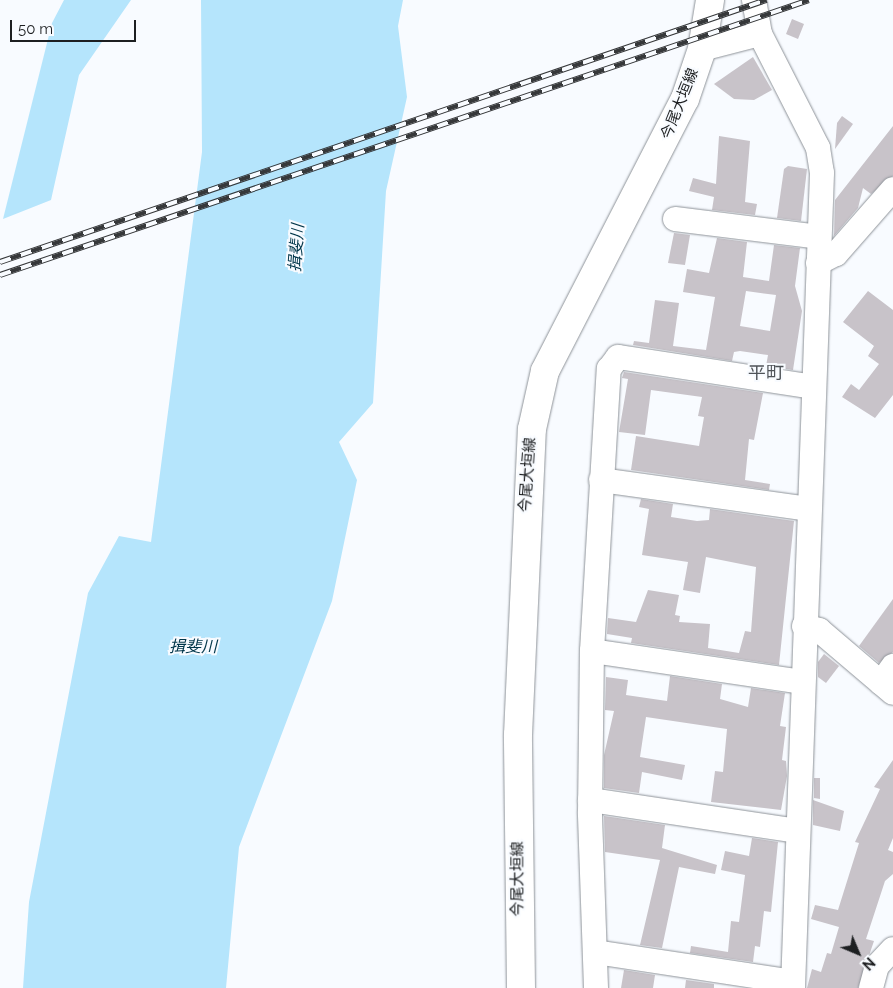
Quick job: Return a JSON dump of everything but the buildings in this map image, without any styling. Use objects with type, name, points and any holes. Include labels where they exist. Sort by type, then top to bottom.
[{"type":"main road","name":"今尾大垣線","points":[[522,988],[518,735],[532,429],[545,371],[662,150],[702,49],[710,0]]},
{"type":"street","points":[[595,952],[793,986],[802,682],[822,173],[818,148],[760,34],[754,0]]},
{"type":"street","points":[[702,49],[760,34]]},
{"type":"street","points":[[818,263],[836,254],[893,189]]},
{"type":"street","points":[[675,219],[819,237]]},
{"type":"street","points":[[596,988],[590,800],[592,651],[609,369],[618,357],[813,387]]},
{"type":"street","points":[[602,480],[809,509]]},
{"type":"street","points":[[804,626],[819,630],[889,681]]},
{"type":"street","points":[[592,651],[802,682]]},
{"type":"street","points":[[590,800],[798,831]]},
{"type":"street","points":[[871,988],[877,966],[893,949]]},
{"type":"water","points":[[64,0],[131,0],[79,75],[51,200],[3,219],[52,23]]},
{"type":"water","name":"揖斐川","points":[[201,0],[403,0],[398,26],[407,97],[386,191],[373,403],[339,442],[357,480],[332,601],[239,847],[226,988],[23,988],[29,902],[88,593],[119,536],[151,542],[202,152]]},
{"type":"railway","points":[[0,262],[766,0]]},
{"type":"railway","points":[[0,275],[809,0]]},
{"type":"district","name":"平町","points":[[766,373]]}]
